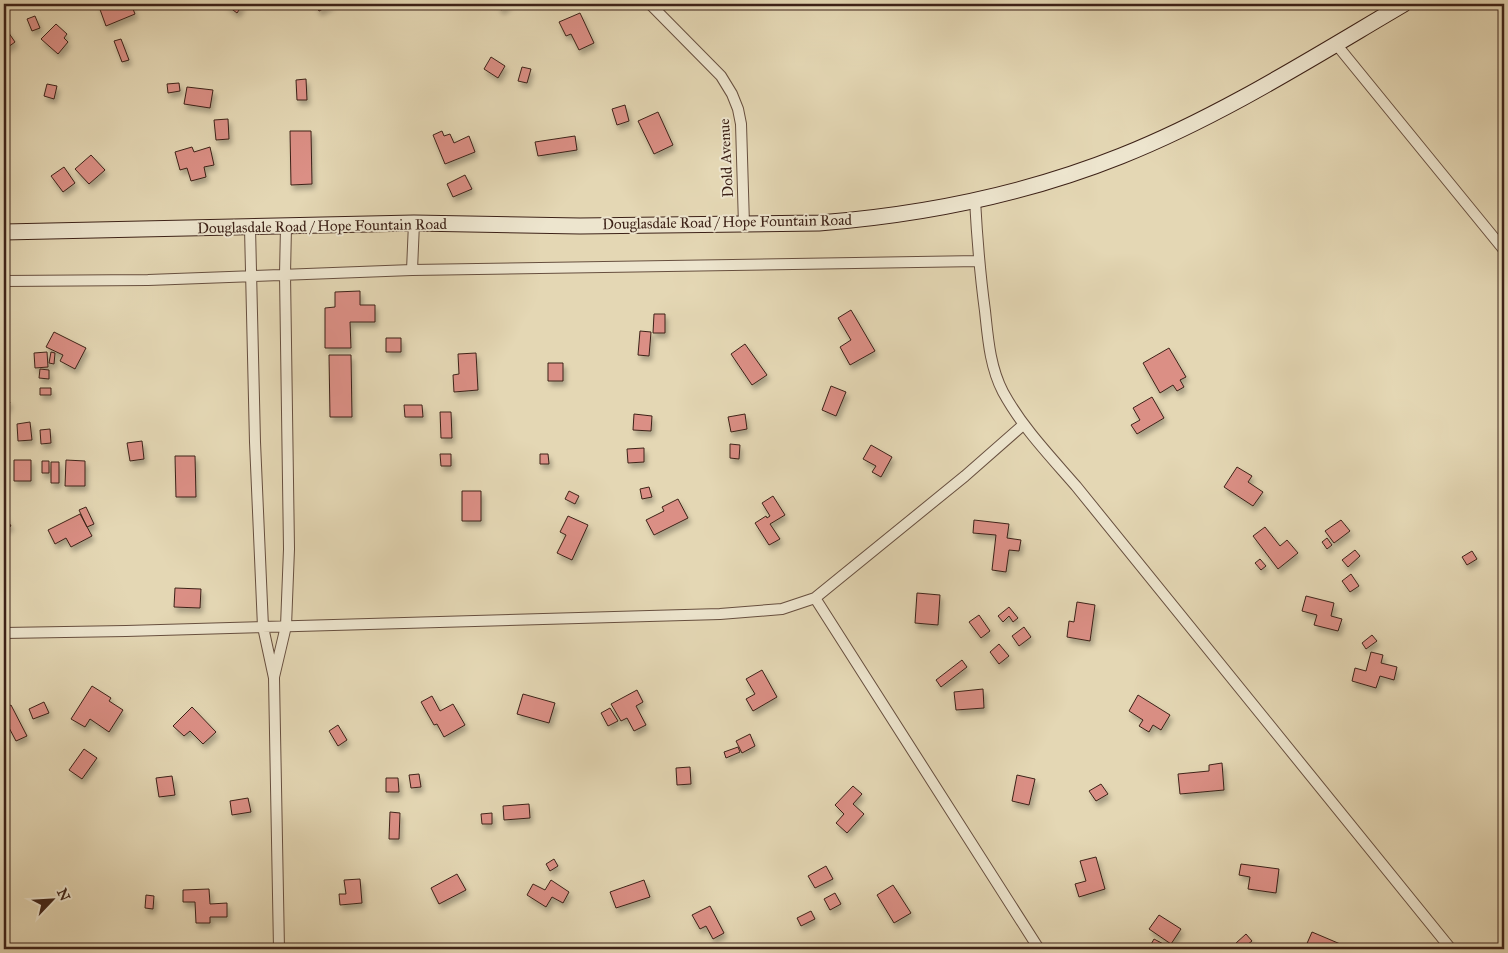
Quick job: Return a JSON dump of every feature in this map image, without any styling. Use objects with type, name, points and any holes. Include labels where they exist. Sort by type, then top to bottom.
[{"type":"main road","name":"Douglasdale Road / Hope Fountain Road","points":[[4,232],[414,224],[744,225],[856,220],[975,200],[1081,170],[1147,145],[1215,113],[1404,4]]},
{"type":"street","name":"Dold Avenue","points":[[650,4],[714,68],[732,94],[738,108],[741,124],[744,225]]},
{"type":"street","points":[[1336,44],[1504,250]]},
{"type":"street","points":[[975,200],[988,348],[993,368],[1003,393],[1023,425],[1076,486],[1451,949]]},
{"type":"street","points":[[412,270],[414,224]]},
{"type":"street","points":[[274,678],[286,626],[289,549],[286,227]]},
{"type":"street","points":[[250,228],[255,442],[263,627],[274,678],[279,949]]},
{"type":"street","points":[[4,281],[148,280],[412,270],[979,261]]},
{"type":"street","points":[[4,633],[126,632],[720,614],[782,609],[815,598],[966,476],[1023,425]]},
{"type":"street","points":[[815,598],[1039,949]]},
{"type":"street","points":[[1439,949],[1442,938]]},
{"type":"building","points":[[98,4],[131,4],[135,14],[106,26]]},
{"type":"building","points":[[225,4],[243,4],[237,13]]},
{"type":"building","points":[[315,4],[333,4],[319,11]]},
{"type":"building","points":[[497,4],[510,4],[501,10]]},
{"type":"building","points":[[580,13],[594,43],[579,50],[571,34],[566,36],[559,22]]},
{"type":"building","points":[[35,16],[40,28],[32,31],[27,19]]},
{"type":"building","points":[[56,24],[67,34],[64,38],[68,42],[58,54],[41,39]]},
{"type":"building","points":[[4,26],[15,42],[4,50]]},
{"type":"building","points":[[121,39],[129,60],[122,62],[114,41]]},
{"type":"building","points":[[491,57],[505,66],[498,78],[484,69]]},
{"type":"building","points":[[522,67],[531,69],[527,83],[518,81]]},
{"type":"building","points":[[306,79],[307,100],[297,100],[296,80]]},
{"type":"building","points":[[179,83],[180,91],[168,93],[167,84]]},
{"type":"building","points":[[47,84],[57,86],[54,99],[44,96]]},
{"type":"building","points":[[187,87],[213,90],[210,108],[184,104]]},
{"type":"building","points":[[625,105],[629,121],[617,125],[612,109]]},
{"type":"building","points":[[658,112],[673,145],[654,154],[638,121]]},
{"type":"building","points":[[228,119],[229,139],[216,140],[214,120]]},
{"type":"building","points":[[290,131],[311,131],[312,184],[291,185]]},
{"type":"building","points":[[442,131],[444,136],[450,134],[454,143],[469,136],[475,152],[445,164],[433,135]]},
{"type":"building","points":[[575,136],[577,150],[538,156],[535,142]]},
{"type":"building","points":[[192,147],[194,152],[210,147],[214,165],[204,167],[206,177],[191,181],[187,168],[180,170],[175,152]]},
{"type":"building","points":[[91,155],[105,170],[89,184],[75,169]]},
{"type":"building","points":[[64,167],[75,183],[63,192],[51,176]]},
{"type":"building","points":[[465,175],[472,189],[453,197],[447,184]]},
{"type":"building","points":[[360,291],[360,305],[375,305],[375,322],[350,322],[351,348],[325,348],[325,308],[335,307],[335,292]]},
{"type":"building","points":[[851,310],[875,351],[850,365],[840,347],[851,340],[838,318]]},
{"type":"building","points":[[654,314],[665,314],[665,333],[653,333]]},
{"type":"building","points":[[640,331],[651,332],[649,356],[638,355]]},
{"type":"building","points":[[54,332],[86,348],[75,369],[60,361],[63,355],[46,347]]},
{"type":"building","points":[[386,338],[401,338],[401,352],[386,352]]},
{"type":"building","points":[[745,344],[767,375],[752,385],[731,354]]},
{"type":"building","points":[[1169,348],[1186,377],[1180,380],[1184,387],[1177,391],[1173,385],[1160,393],[1143,363]]},
{"type":"building","points":[[47,352],[48,367],[35,368],[34,353]]},
{"type":"building","points":[[51,352],[55,353],[54,364],[49,363]]},
{"type":"building","points":[[476,353],[478,390],[454,392],[453,375],[459,374],[458,354]]},
{"type":"building","points":[[329,355],[351,355],[352,417],[330,417]]},
{"type":"building","points":[[548,363],[563,363],[563,381],[548,381]]},
{"type":"building","points":[[40,369],[49,370],[49,379],[39,378]]},
{"type":"building","points":[[831,386],[846,392],[836,416],[822,410]]},
{"type":"building","points":[[40,388],[51,388],[51,395],[40,395]]},
{"type":"building","points":[[1152,397],[1164,418],[1137,434],[1131,425],[1140,420],[1133,408]]},
{"type":"building","points":[[4,399],[10,402],[4,413]]},
{"type":"building","points":[[404,405],[422,405],[423,417],[405,417]]},
{"type":"building","points":[[440,412],[451,412],[452,438],[441,438]]},
{"type":"building","points":[[634,414],[652,416],[651,431],[633,430]]},
{"type":"building","points":[[745,414],[747,429],[731,432],[728,417]]},
{"type":"building","points":[[30,422],[32,440],[18,441],[17,424]]},
{"type":"building","points":[[50,429],[51,443],[41,444],[40,430]]},
{"type":"building","points":[[142,441],[144,459],[130,461],[127,443]]},
{"type":"building","points":[[730,444],[740,445],[739,459],[730,458]]},
{"type":"building","points":[[871,445],[892,457],[881,477],[872,472],[876,466],[863,459]]},
{"type":"building","points":[[644,448],[644,462],[628,463],[627,449]]},
{"type":"building","points":[[440,454],[451,454],[451,466],[441,466]]},
{"type":"building","points":[[540,454],[548,454],[549,464],[540,464]]},
{"type":"building","points":[[175,456],[195,456],[196,497],[176,497]]},
{"type":"building","points":[[14,460],[31,460],[31,481],[14,481]]},
{"type":"building","points":[[66,460],[85,461],[85,486],[65,486]]},
{"type":"building","points":[[42,461],[49,461],[49,473],[42,473]]},
{"type":"building","points":[[51,462],[59,462],[59,483],[51,483]]},
{"type":"building","points":[[1237,467],[1252,476],[1248,482],[1263,492],[1253,506],[1224,487]]},
{"type":"building","points":[[649,487],[652,497],[642,499],[640,489]]},
{"type":"building","points":[[462,491],[481,491],[481,521],[462,521]]},
{"type":"building","points":[[569,491],[579,496],[575,504],[565,499]]},
{"type":"building","points":[[773,496],[785,515],[770,524],[780,539],[769,545],[755,523],[766,516],[767,518],[770,516],[762,503]]},
{"type":"building","points":[[678,499],[688,518],[654,535],[646,520],[664,511],[662,507]]},
{"type":"building","points":[[86,507],[94,524],[87,527],[79,510]]},
{"type":"building","points":[[80,514],[92,536],[71,547],[66,538],[55,544],[48,530]]},
{"type":"building","points":[[4,515],[11,526],[4,530]]},
{"type":"building","points":[[568,516],[588,525],[572,560],[557,553],[566,535],[560,532]]},
{"type":"building","points":[[974,520],[1009,524],[1007,538],[1021,540],[1019,551],[1009,550],[1006,572],[992,570],[996,535],[973,533]]},
{"type":"building","points":[[1341,520],[1350,531],[1334,543],[1325,531]]},
{"type":"building","points":[[1265,527],[1280,546],[1287,540],[1298,553],[1278,569],[1253,536]]},
{"type":"building","points":[[1327,538],[1332,545],[1327,549],[1322,542]]},
{"type":"building","points":[[1355,550],[1360,556],[1348,567],[1342,560]]},
{"type":"building","points":[[1472,551],[1477,559],[1467,565],[1462,557]]},
{"type":"building","points":[[1260,559],[1266,566],[1261,570],[1255,563]]},
{"type":"building","points":[[1351,574],[1359,586],[1350,592],[1342,581]]},
{"type":"building","points":[[175,588],[201,589],[200,608],[174,607]]},
{"type":"building","points":[[917,593],[940,595],[938,625],[915,623]]},
{"type":"building","points":[[1306,596],[1334,603],[1331,616],[1342,619],[1338,631],[1314,625],[1317,615],[1302,611]]},
{"type":"building","points":[[1077,602],[1095,605],[1090,641],[1067,637],[1069,621],[1074,622]]},
{"type":"building","points":[[1009,607],[1018,618],[1013,622],[1009,616],[1003,622],[998,616]]},
{"type":"building","points":[[979,615],[990,631],[981,638],[969,622]]},
{"type":"building","points":[[1024,627],[1031,637],[1019,646],[1012,636]]},
{"type":"building","points":[[1372,635],[1377,641],[1366,649],[1362,643]]},
{"type":"building","points":[[999,644],[1009,656],[999,664],[990,652]]},
{"type":"building","points":[[1371,652],[1383,655],[1381,663],[1397,667],[1394,680],[1380,676],[1376,688],[1352,681],[1355,668],[1366,671]]},
{"type":"building","points":[[962,660],[967,667],[941,687],[936,680]]},
{"type":"building","points":[[762,670],[777,697],[753,711],[746,699],[755,694],[746,679]]},
{"type":"building","points":[[92,686],[111,698],[109,701],[123,710],[109,732],[90,719],[85,727],[71,719]]},
{"type":"building","points":[[983,689],[984,708],[956,710],[954,692]]},
{"type":"building","points":[[637,690],[643,702],[636,706],[646,725],[634,731],[627,718],[621,721],[611,704]]},
{"type":"building","points":[[523,694],[555,703],[549,723],[517,714]]},
{"type":"building","points":[[1138,695],[1170,715],[1161,730],[1153,725],[1149,732],[1139,726],[1143,720],[1129,711]]},
{"type":"building","points":[[432,696],[440,711],[453,704],[465,725],[444,737],[437,724],[434,725],[421,702]]},
{"type":"building","points":[[44,702],[49,713],[33,719],[29,709]]},
{"type":"building","points":[[11,705],[27,736],[16,741],[6,722],[4,723],[4,709]]},
{"type":"building","points":[[192,707],[216,732],[203,744],[190,731],[184,736],[173,726]]},
{"type":"building","points":[[610,708],[618,721],[608,726],[601,713]]},
{"type":"building","points":[[338,725],[347,740],[338,746],[329,731]]},
{"type":"building","points":[[750,734],[755,746],[742,753],[736,741]]},
{"type":"building","points":[[738,747],[740,752],[726,758],[724,752]]},
{"type":"building","points":[[84,749],[97,758],[82,779],[69,770]]},
{"type":"building","points":[[1222,763],[1224,790],[1180,794],[1178,774],[1209,771],[1209,765]]},
{"type":"building","points":[[690,767],[691,784],[677,785],[676,768]]},
{"type":"building","points":[[419,774],[421,787],[411,788],[409,775]]},
{"type":"building","points":[[1017,775],[1035,779],[1029,805],[1012,801]]},
{"type":"building","points":[[172,776],[175,795],[159,797],[156,778]]},
{"type":"building","points":[[386,778],[398,778],[399,792],[386,792]]},
{"type":"building","points":[[1101,784],[1108,794],[1096,801],[1089,791]]},
{"type":"building","points":[[853,786],[862,794],[853,804],[864,814],[847,833],[836,823],[844,814],[835,805]]},
{"type":"building","points":[[248,798],[251,812],[232,815],[230,801]]},
{"type":"building","points":[[529,804],[530,818],[504,820],[503,806]]},
{"type":"building","points":[[390,812],[400,813],[399,839],[389,839]]},
{"type":"building","points":[[492,813],[492,824],[482,824],[481,814]]},
{"type":"building","points":[[1096,857],[1105,889],[1079,897],[1075,884],[1086,881],[1080,861]]},
{"type":"building","points":[[554,859],[558,866],[550,871],[546,864]]},
{"type":"building","points":[[1241,864],[1279,869],[1276,893],[1248,889],[1250,877],[1239,875]]},
{"type":"building","points":[[826,866],[833,879],[815,888],[808,876]]},
{"type":"building","points":[[457,874],[466,890],[439,904],[431,888]]},
{"type":"building","points":[[360,879],[362,903],[340,905],[339,894],[346,894],[344,880]]},
{"type":"building","points":[[551,880],[569,892],[563,903],[552,897],[546,907],[527,895],[533,884],[545,890]]},
{"type":"building","points":[[644,880],[650,897],[616,908],[610,892]]},
{"type":"building","points":[[893,885],[911,913],[894,923],[877,895]]},
{"type":"building","points":[[209,889],[210,904],[227,903],[227,917],[210,917],[210,923],[196,923],[195,902],[183,902],[183,890]]},
{"type":"building","points":[[835,893],[841,904],[830,910],[824,899]]},
{"type":"building","points":[[146,895],[154,896],[153,909],[145,908]]},
{"type":"building","points":[[710,906],[724,933],[713,939],[706,926],[700,929],[692,915]]},
{"type":"building","points":[[811,911],[815,919],[801,926],[797,918]]},
{"type":"building","points":[[1159,915],[1181,929],[1171,944],[1149,929]]},
{"type":"building","points":[[1312,932],[1345,946],[1344,949],[1305,948]]},
{"type":"building","points":[[1246,934],[1252,941],[1242,949],[1236,943]]},
{"type":"building","points":[[1154,939],[1169,947],[1168,949],[1155,949],[1150,946]]}]
